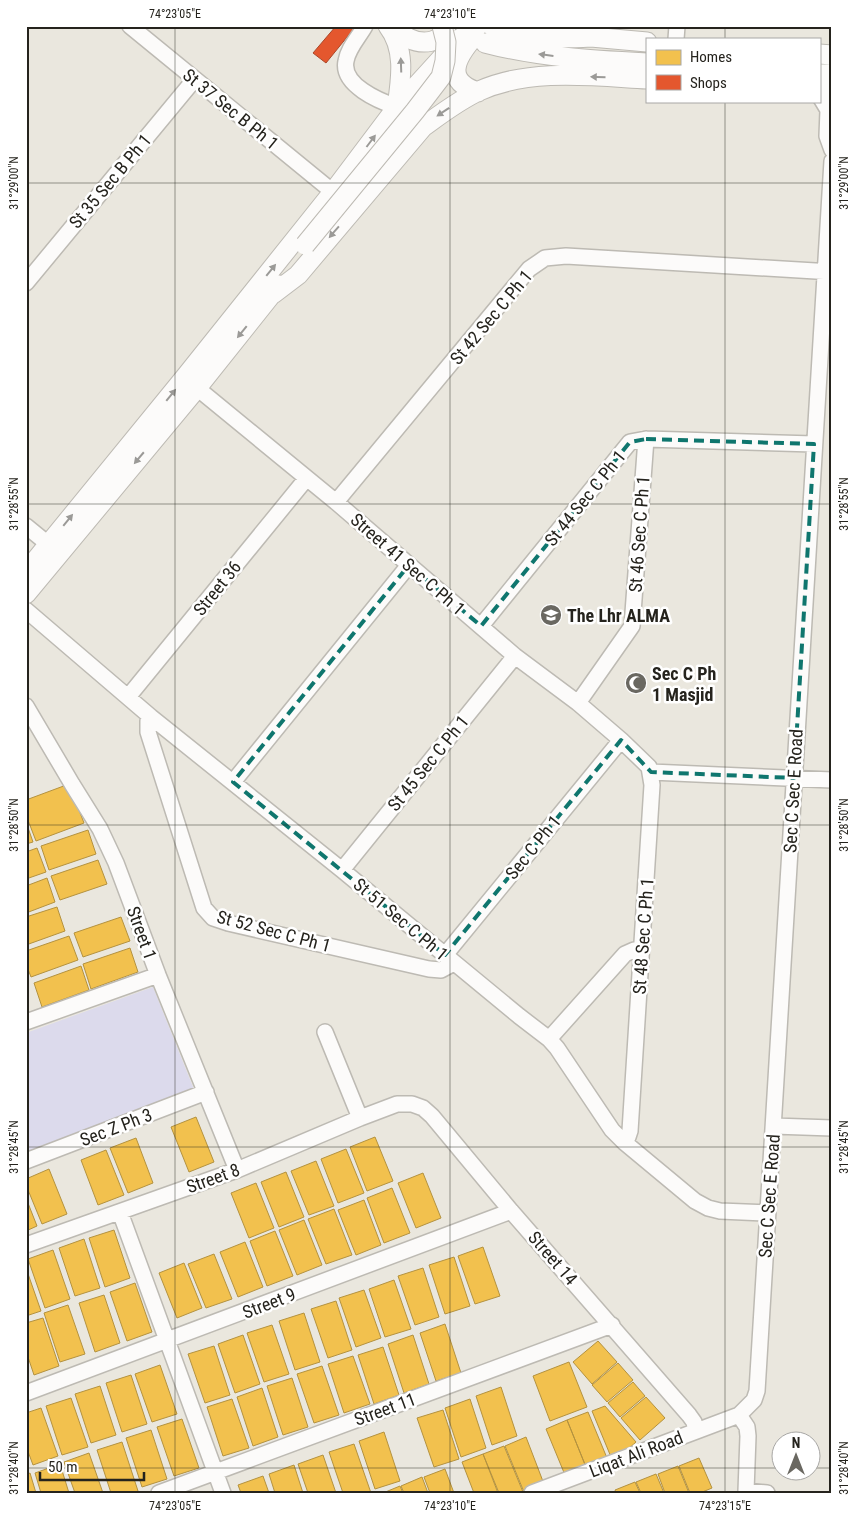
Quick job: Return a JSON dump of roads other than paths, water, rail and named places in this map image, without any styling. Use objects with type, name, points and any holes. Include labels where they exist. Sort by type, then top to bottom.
[{"type":"main road","points":[[388,26],[396,39],[401,58],[401,83],[398,107]]},
{"type":"main road","points":[[396,26],[408,38],[428,42],[444,34],[440,26]]},
{"type":"main road","points":[[26,594],[273,294],[304,245],[441,77],[445,61],[446,42],[440,26]]},
{"type":"main road","points":[[551,26],[591,38]]},
{"type":"main road","points":[[482,31],[511,50],[546,56],[646,63]]},
{"type":"main road","points":[[478,92],[462,84],[456,75],[456,69],[459,57],[473,38],[482,31]]},
{"type":"main road","points":[[26,572],[186,376],[333,192],[398,107],[458,40],[482,31],[551,39],[591,38],[646,42]]},
{"type":"main road","points":[[273,294],[298,274],[423,126],[478,92],[523,79],[554,76],[646,79]]},
{"type":"street","name":"St 37 Sec B Ph 1","points":[[130,26],[333,192]]},
{"type":"street","points":[[365,26],[345,62],[347,76],[351,82],[372,96],[398,107]]},
{"type":"street","name":"St 35 Sec B Ph 1","points":[[26,283],[194,80]]},
{"type":"street","points":[[820,96],[828,110],[827,136],[832,150]]},
{"type":"street","name":"Sec C Sec E Road","points":[[739,1415],[754,1400],[757,1390],[814,444],[829,272],[832,161]]},
{"type":"street","name":"St 42 Sec C Ph 1","points":[[336,502],[529,269],[545,258],[566,256],[829,272]]},
{"type":"street","name":"Street 41 Sec C Ph 1","points":[[196,388],[336,502],[515,656],[578,703],[621,740]]},
{"type":"street","name":"St 44 Sec C Ph 1","points":[[481,626],[630,442],[646,439],[814,444]]},
{"type":"street","name":"St 46 Sec C Ph 1","points":[[578,703],[632,626],[646,439]]},
{"type":"street","name":"Street 36","points":[[128,697],[306,479]]},
{"type":"street","points":[[26,526],[48,544]]},
{"type":"street","points":[[233,782],[409,565]]},
{"type":"street","name":"St 51 Sec C Ph 1","points":[[26,610],[151,717],[550,1039],[612,1130],[695,1201],[708,1208],[720,1211],[768,1213]]},
{"type":"street","name":"St 45 Sec C Ph 1","points":[[342,870],[515,656]]},
{"type":"street","name":"Street 1","points":[[26,706],[100,829],[116,863],[158,975],[237,1170]]},
{"type":"street","name":"St 52 Sec C Ph 1","points":[[151,717],[147,726],[151,741],[204,908],[213,918],[429,969],[441,970],[450,959]]},
{"type":"street","points":[[621,740],[645,762],[651,772],[832,780]]},
{"type":"street","name":"Sec C Ph 1","points":[[450,959],[621,740]]},
{"type":"street","name":"St 48 Sec C Ph 1","points":[[624,1142],[630,1131],[652,785],[651,772]]},
{"type":"street","points":[[550,1039],[625,954],[634,950],[642,950]]},
{"type":"street","points":[[28,1018],[158,975]]},
{"type":"street","points":[[325,1032],[360,1118]]},
{"type":"street","name":"Sec Z Ph 3","points":[[26,1161],[206,1092]]},
{"type":"street","name":"Street 8","points":[[26,1245],[237,1170],[398,1104]]},
{"type":"street","name":"Street 14","points":[[398,1104],[412,1104],[423,1108],[432,1116],[511,1211],[689,1415],[694,1422],[696,1431]]},
{"type":"street","points":[[774,1126],[832,1128]]},
{"type":"street","name":"Street 9","points":[[26,1393],[511,1211]]},
{"type":"street","points":[[120,1212],[223,1493]]},
{"type":"street","name":"Street 11","points":[[159,1493],[612,1325]]},
{"type":"street","points":[[739,1415],[747,1427],[748,1436],[745,1492],[767,1493]]},
{"type":"street","name":"Liqat Ali Road","points":[[532,1493],[739,1415]]},
{"type":"place","name":"The Lhr ALMA","points":[[551,615]]},
{"type":"place","name":"Sec C Ph 1 Masjid","points":[[636,683]]}]
